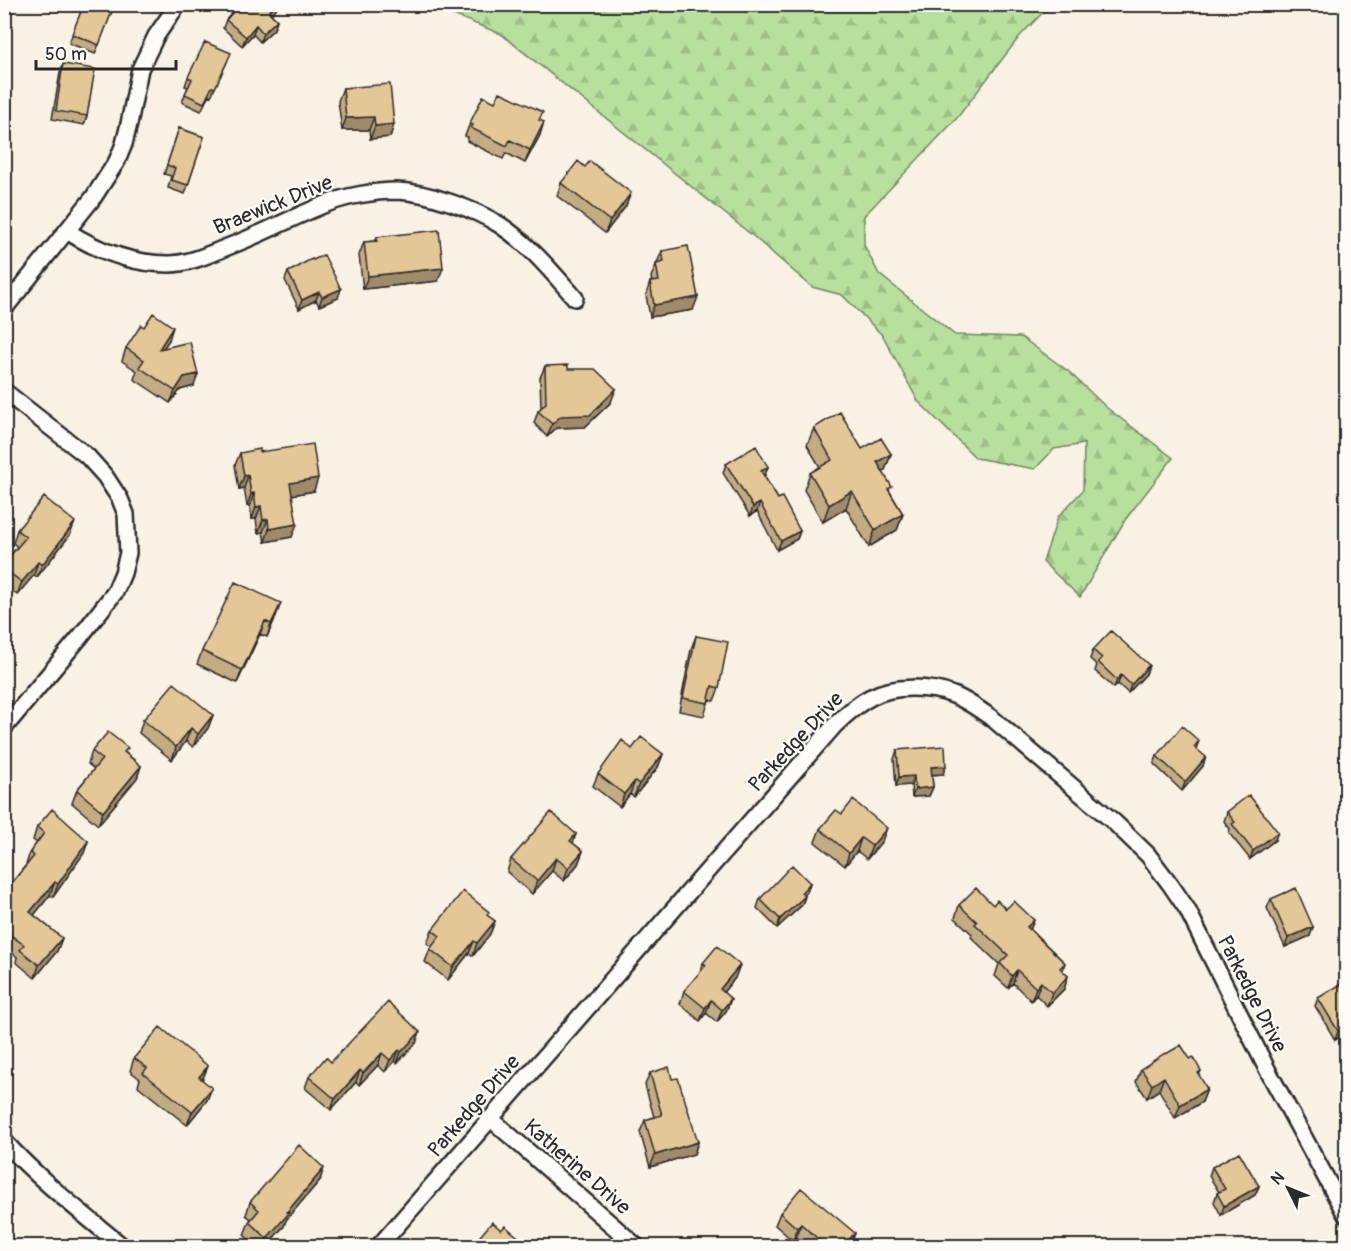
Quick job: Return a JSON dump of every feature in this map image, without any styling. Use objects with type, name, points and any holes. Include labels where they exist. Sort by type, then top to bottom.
[{"type":"street","points":[[4,309],[93,198],[117,161],[129,124],[140,69],[156,36],[178,4]]},
{"type":"street","name":"Braewick Drive","points":[[67,231],[112,255],[131,260],[171,264],[211,254],[347,197],[396,191],[410,192],[442,200],[484,215],[534,253],[575,298]]},
{"type":"street","points":[[4,391],[87,456],[105,476],[120,499],[126,514],[128,552],[115,592],[4,728]]},
{"type":"street","name":"Parkedge Drive","points":[[379,1246],[834,726],[846,714],[870,697],[894,689],[915,688],[952,694],[993,719],[1114,822],[1148,855],[1187,909],[1267,1069],[1347,1215]]},
{"type":"street","name":"Katherine Drive","points":[[491,1119],[636,1246]]},
{"type":"street","points":[[4,1141],[61,1195],[122,1246]]},
{"type":"green space","points":[[429,5],[1050,5],[1020,36],[957,118],[864,216],[864,245],[879,274],[955,335],[1021,337],[1068,371],[1107,408],[1173,458],[1125,520],[1080,597],[1043,562],[1058,517],[1083,490],[1084,444],[1054,449],[1035,469],[976,458],[918,401],[883,336],[842,295],[812,287],[753,236],[501,34]]},
{"type":"building","points":[[84,4],[114,6],[99,45],[72,34]]},
{"type":"building","points":[[240,4],[275,4],[269,12],[277,20],[263,33],[256,25],[246,37],[226,20]]},
{"type":"building","points":[[205,42],[231,53],[215,88],[212,87],[204,103],[185,94],[192,79],[188,77]]},
{"type":"building","points":[[63,64],[95,69],[87,116],[56,111]]},
{"type":"building","points":[[390,84],[394,124],[375,126],[374,117],[346,118],[343,88]]},
{"type":"building","points":[[500,92],[543,112],[539,120],[544,122],[530,150],[510,140],[507,146],[471,128],[473,125],[470,123],[483,96],[495,102]]},
{"type":"building","points":[[179,128],[204,137],[188,185],[171,180],[175,168],[167,165]]},
{"type":"building","points":[[578,161],[585,167],[590,161],[631,193],[610,221],[561,183]]},
{"type":"building","points":[[439,230],[443,268],[368,276],[364,242],[377,241],[377,237]]},
{"type":"building","points":[[688,246],[698,297],[654,305],[650,282],[659,281],[656,264],[664,262],[662,251]]},
{"type":"building","points":[[324,255],[341,289],[322,297],[319,292],[302,300],[288,272]]},
{"type":"building","points":[[153,313],[173,327],[159,349],[190,342],[198,374],[184,377],[175,391],[139,367],[144,360],[126,348],[141,325],[144,327]]},
{"type":"building","points":[[568,365],[568,369],[595,369],[616,389],[590,415],[561,416],[552,424],[538,411],[546,403],[545,366]]},
{"type":"building","points":[[840,412],[862,449],[881,438],[891,454],[877,462],[892,487],[888,489],[903,514],[875,530],[852,491],[829,505],[810,473],[832,460],[814,428]]},
{"type":"building","points":[[313,444],[318,478],[290,483],[297,524],[269,529],[268,519],[263,520],[261,506],[256,507],[248,475],[244,476],[240,453]]},
{"type":"building","points":[[756,446],[768,467],[761,471],[778,499],[782,497],[800,531],[781,541],[760,503],[753,507],[726,464]]},
{"type":"building","points":[[44,497],[75,522],[42,565],[38,562],[22,582],[4,569],[4,563],[26,537],[17,530]]},
{"type":"building","points":[[235,582],[281,603],[271,624],[265,621],[242,670],[202,651]]},
{"type":"building","points":[[1111,631],[1149,665],[1131,685],[1121,675],[1117,680],[1098,662],[1102,658],[1093,650]]},
{"type":"building","points":[[696,636],[728,642],[719,688],[712,686],[708,703],[683,698]]},
{"type":"building","points":[[174,683],[213,715],[198,734],[191,728],[176,747],[143,720]]},
{"type":"building","points":[[1182,726],[1199,741],[1194,747],[1206,757],[1185,782],[1157,756]]},
{"type":"building","points":[[108,732],[128,748],[124,752],[141,766],[103,812],[77,790],[102,759],[92,751]]},
{"type":"building","points":[[641,737],[663,754],[639,784],[635,781],[624,794],[598,774],[622,740],[632,749]]},
{"type":"building","points":[[945,746],[946,766],[931,767],[933,787],[915,789],[914,776],[899,777],[897,750]]},
{"type":"building","points":[[1249,795],[1278,832],[1253,851],[1232,824],[1235,822],[1227,812]]},
{"type":"building","points":[[853,800],[887,828],[872,846],[861,838],[849,853],[820,829],[836,810],[842,814]]},
{"type":"building","points":[[52,809],[88,841],[58,884],[55,882],[30,912],[62,938],[39,965],[20,950],[24,945],[4,930],[4,899],[10,893],[6,890],[34,856],[30,852],[44,833],[37,827]]},
{"type":"building","points":[[551,812],[576,834],[570,841],[583,851],[568,868],[556,858],[537,881],[511,859]]},
{"type":"building","points":[[792,865],[810,883],[801,893],[805,896],[780,919],[760,899]]},
{"type":"building","points":[[976,888],[993,905],[997,900],[1006,909],[1014,901],[1034,920],[1027,927],[1065,963],[1060,968],[1068,976],[1052,993],[1041,982],[1036,988],[1017,970],[1012,976],[1000,963],[1008,955],[975,924],[977,922],[959,905]]},
{"type":"building","points":[[1296,888],[1313,927],[1288,938],[1271,899]]},
{"type":"building","points":[[463,891],[489,912],[487,915],[495,921],[477,943],[474,941],[453,967],[430,949],[440,936],[432,930]]},
{"type":"building","points":[[717,946],[740,965],[720,989],[731,999],[722,1010],[711,1000],[705,1008],[684,991],[706,965],[703,963]]},
{"type":"building","points":[[1341,984],[1347,993],[1347,1026],[1338,1031],[1318,998]]},
{"type":"building","points":[[388,1002],[420,1032],[390,1060],[382,1053],[363,1073],[360,1070],[335,1099],[309,1077],[326,1057],[331,1062]]},
{"type":"building","points":[[160,1027],[208,1066],[199,1077],[212,1088],[192,1112],[143,1073],[147,1068],[134,1058]]},
{"type":"building","points":[[1181,1045],[1190,1059],[1193,1057],[1201,1071],[1198,1073],[1207,1089],[1180,1105],[1164,1077],[1152,1085],[1141,1069]]},
{"type":"building","points":[[669,1067],[672,1079],[678,1078],[698,1142],[655,1155],[645,1120],[662,1115],[650,1073]]},
{"type":"building","points":[[299,1145],[324,1168],[267,1238],[249,1222],[259,1210],[250,1202]]},
{"type":"building","points":[[1239,1152],[1259,1186],[1224,1206],[1217,1193],[1225,1189],[1212,1167]]},
{"type":"building","points":[[801,1188],[855,1233],[843,1246],[822,1246],[824,1244],[801,1224],[797,1228],[780,1213]]},
{"type":"building","points":[[492,1222],[501,1230],[505,1226],[529,1246],[482,1246],[476,1241]]}]
